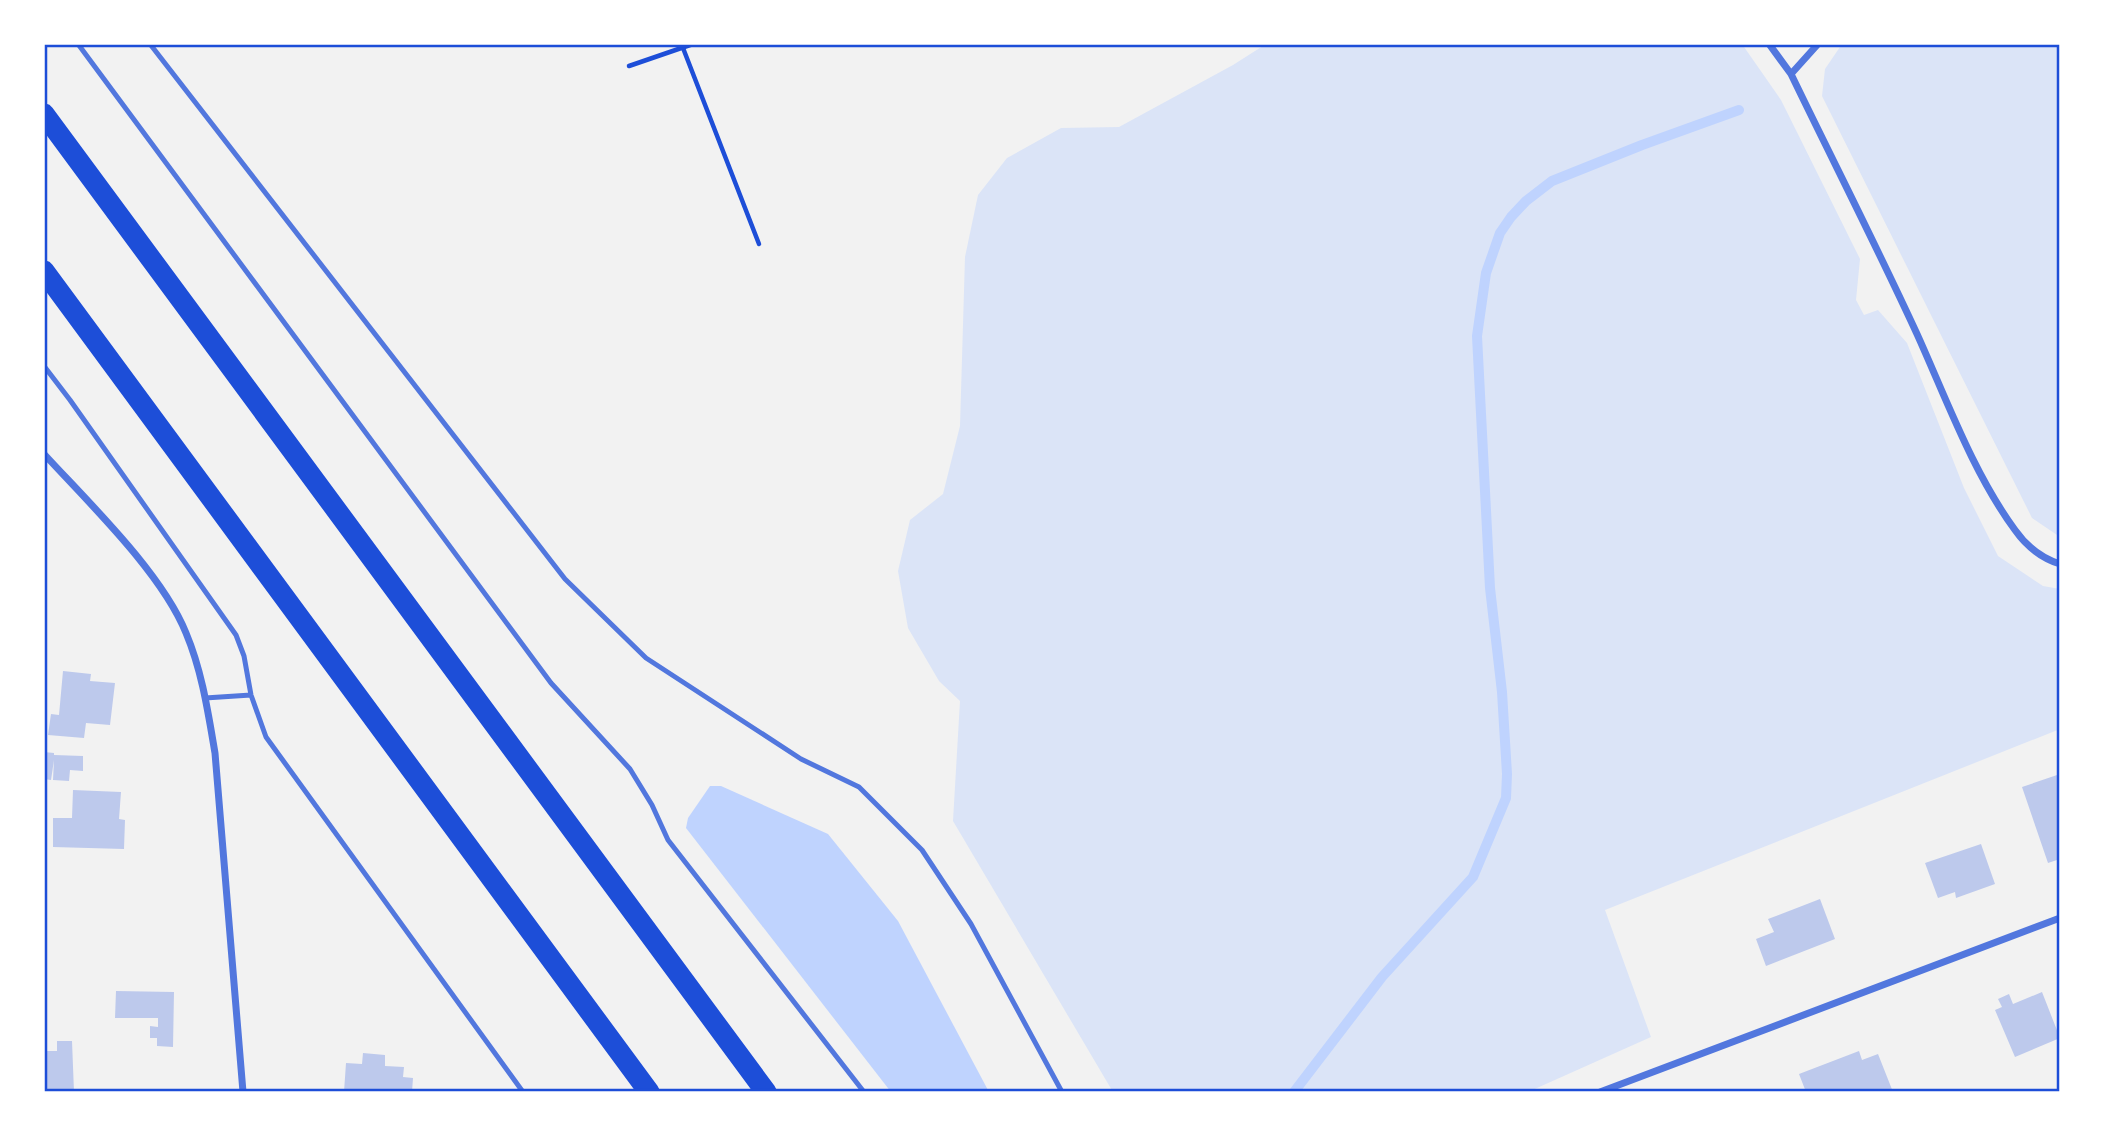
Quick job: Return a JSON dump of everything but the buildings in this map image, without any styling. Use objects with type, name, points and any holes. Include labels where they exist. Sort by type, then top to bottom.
[{"type":"highway","points":[[44,114],[765,1092]]},
{"type":"highway","points":[[44,271],[649,1092]]},
{"type":"street","points":[[1769,44],[1791,74],[1993,495],[2015,531],[2039,556],[2060,564]]},
{"type":"street","points":[[1791,74],[1818,44]]},
{"type":"street","points":[[44,454],[152,576],[186,631],[205,698],[215,752],[243,1092]]},
{"type":"street","points":[[1600,1092],[2060,918]]},
{"type":"lane","points":[[78,44],[551,683],[630,769],[652,805],[668,840],[864,1092]]},
{"type":"lane","points":[[150,44],[565,579],[646,658],[801,759],[859,787],[922,850],[971,924],[1062,1092]]},
{"type":"lane","points":[[44,366],[236,635],[244,656],[251,695],[266,737],[523,1092]]},
{"type":"lane","points":[[205,698],[251,695]]},
{"type":"path","points":[[629,66],[693,44]]},
{"type":"path","points":[[683,47],[759,244]]},
{"type":"shaded area","points":[[1266,44],[1742,44],[1781,100],[1860,259],[1856,300],[1864,315],[1878,310],[1907,343],[1964,488],[1998,556],[2043,586],[2060,589],[2060,729],[1605,910],[1651,1037],[1528,1092],[1113,1092],[953,821],[960,701],[939,681],[908,628],[898,571],[910,520],[943,494],[960,426],[965,257],[978,195],[1007,158],[1061,128],[1119,127]]},
{"type":"shaded area","points":[[1842,44],[2060,44],[2060,537],[2032,518],[1822,96],[1825,69]]},
{"type":"water","points":[[710,786],[721,786],[828,834],[898,921],[989,1092],[891,1092],[686,828],[688,818]]},
{"type":"waterway","points":[[1294,1092],[1382,977],[1473,877],[1506,798],[1502,692],[1490,588],[1477,336],[1486,273],[1500,233],[1526,201],[1552,181],[1739,110]]}]
